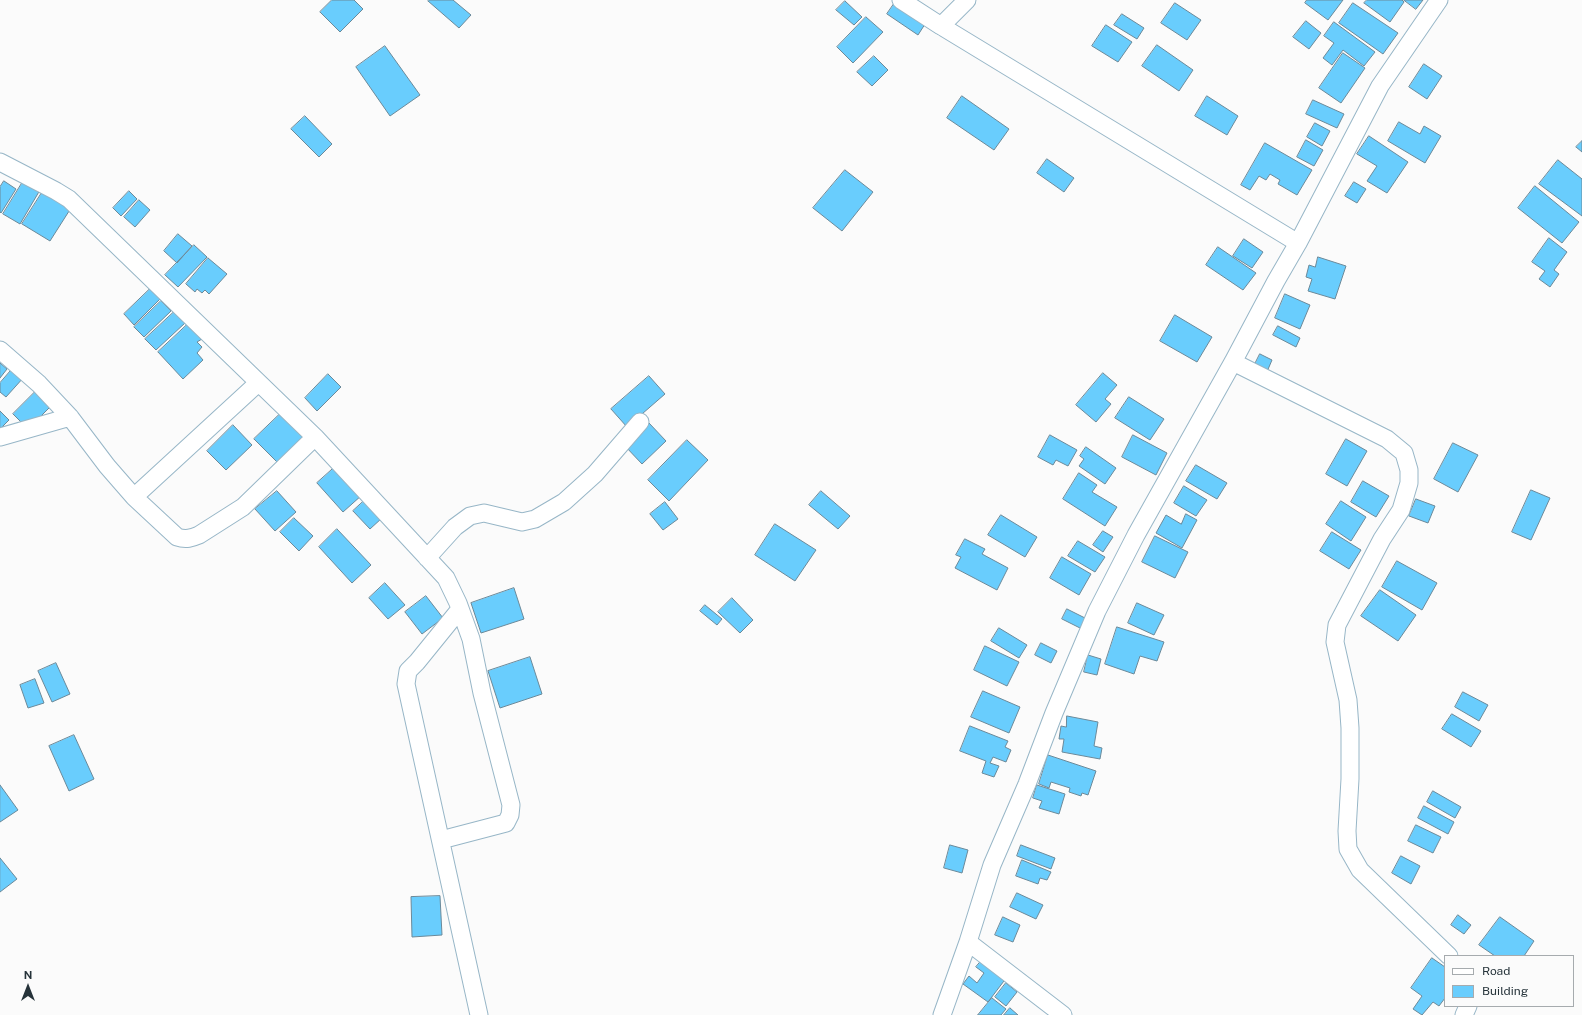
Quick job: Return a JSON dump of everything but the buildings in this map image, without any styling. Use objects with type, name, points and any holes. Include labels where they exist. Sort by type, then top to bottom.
[{"type":"street","points":[[901,0],[941,26],[1298,243]]},
{"type":"street","points":[[941,26],[967,0]]},
{"type":"street","points":[[948,1012],[992,865],[1027,784],[1054,713],[1096,611],[1136,535],[1298,243],[1380,86],[1439,0]]},
{"type":"street","points":[[0,162],[56,191],[69,200],[314,437],[446,578],[471,639],[482,693],[511,805],[511,810],[506,822],[441,840]]},
{"type":"street","points":[[0,350],[39,384],[70,417],[106,466],[134,497],[182,539],[193,538],[243,507],[314,437]]},
{"type":"street","points":[[1233,362],[1387,439],[1404,453],[1410,470],[1409,483],[1400,510],[1382,539],[1337,625],[1335,642],[1348,700],[1350,728],[1350,779],[1347,831],[1348,849],[1360,870],[1388,895],[1448,955]]},
{"type":"street","points":[[134,497],[258,383]]},
{"type":"street","points":[[0,437],[70,417]]},
{"type":"street","points":[[427,558],[456,527],[470,516],[484,513],[522,522],[535,519],[564,502],[595,474],[640,422]]},
{"type":"street","points":[[460,609],[408,671],[406,684],[479,1015]]},
{"type":"street","points":[[968,942],[1063,1015]]}]
